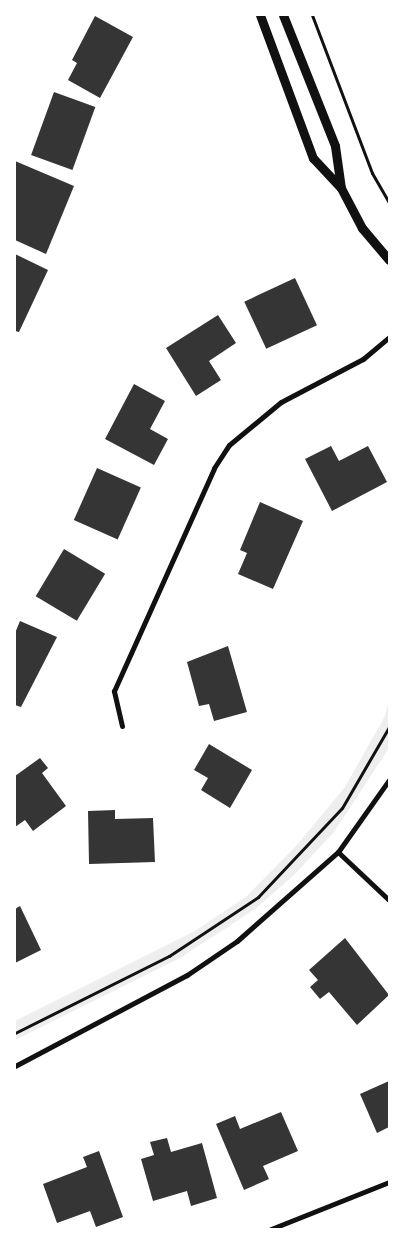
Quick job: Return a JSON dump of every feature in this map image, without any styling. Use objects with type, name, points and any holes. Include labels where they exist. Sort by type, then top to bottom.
[{"type":"street","points":[[260,15],[313,158],[341,188],[362,228],[389,260]]},
{"type":"street","points":[[283,15],[335,146],[341,188]]},
{"type":"street","points":[[122,726],[114,691],[214,468],[229,445],[281,402],[363,359],[389,337]]},
{"type":"street","points":[[15,1066],[187,975],[278,909],[338,852],[389,780]]},
{"type":"street","points":[[338,852],[389,900]]},
{"type":"street","points":[[271,1229],[389,1182]]},
{"type":"path","points":[[312,15],[372,173],[389,202]]},
{"type":"path","points":[[15,1033],[169,956],[258,896],[342,808],[389,728]]},
{"type":"shaded area","points":[[389,700],[389,748],[334,832],[293,876],[255,909],[180,958],[15,1040],[15,1021],[195,931],[247,896],[297,845],[345,787],[385,716]]},
{"type":"building","points":[[95,16],[133,37],[100,98],[68,80],[77,63],[72,60]]},
{"type":"building","points":[[54,92],[95,107],[72,170],[31,155]]},
{"type":"building","points":[[15,161],[74,186],[46,254],[15,240]]},
{"type":"building","points":[[15,254],[48,270],[19,332],[15,331]]},
{"type":"building","points":[[295,278],[317,325],[266,349],[244,302]]},
{"type":"building","points":[[218,315],[236,343],[209,361],[221,380],[196,396],[166,348]]},
{"type":"building","points":[[134,384],[165,401],[150,429],[168,439],[154,465],[105,439]]},
{"type":"building","points":[[331,446],[339,461],[368,446],[387,482],[332,511],[305,459]]},
{"type":"building","points":[[97,468],[141,488],[118,540],[74,520]]},
{"type":"building","points":[[260,502],[303,521],[273,589],[238,574],[247,553],[240,550]]},
{"type":"building","points":[[64,549],[105,574],[77,621],[36,596]]},
{"type":"building","points":[[20,621],[57,637],[21,707],[15,705],[15,633]]},
{"type":"building","points":[[228,646],[247,712],[214,721],[209,704],[199,706],[187,662]]},
{"type":"building","points":[[209,744],[252,770],[230,808],[201,790],[208,778],[194,770]]},
{"type":"building","points":[[40,758],[48,768],[42,773],[66,806],[33,831],[25,820],[15,827],[15,776]]},
{"type":"building","points":[[115,810],[115,819],[153,818],[155,862],[89,864],[88,811]]},
{"type":"building","points":[[20,906],[41,950],[15,963],[15,909]]},
{"type":"building","points":[[345,938],[389,995],[357,1025],[329,992],[320,999],[310,987],[318,980],[309,970]]},
{"type":"building","points":[[389,1081],[389,1127],[377,1133],[360,1094]]},
{"type":"building","points":[[281,1112],[298,1151],[263,1166],[269,1179],[244,1190],[216,1124],[235,1116],[240,1129]]},
{"type":"building","points":[[167,1138],[171,1152],[202,1143],[217,1198],[191,1206],[187,1191],[153,1201],[141,1159],[154,1155],[150,1142]]},
{"type":"building","points":[[99,1151],[123,1217],[96,1227],[90,1211],[57,1223],[43,1184],[87,1167],[83,1157]]}]
